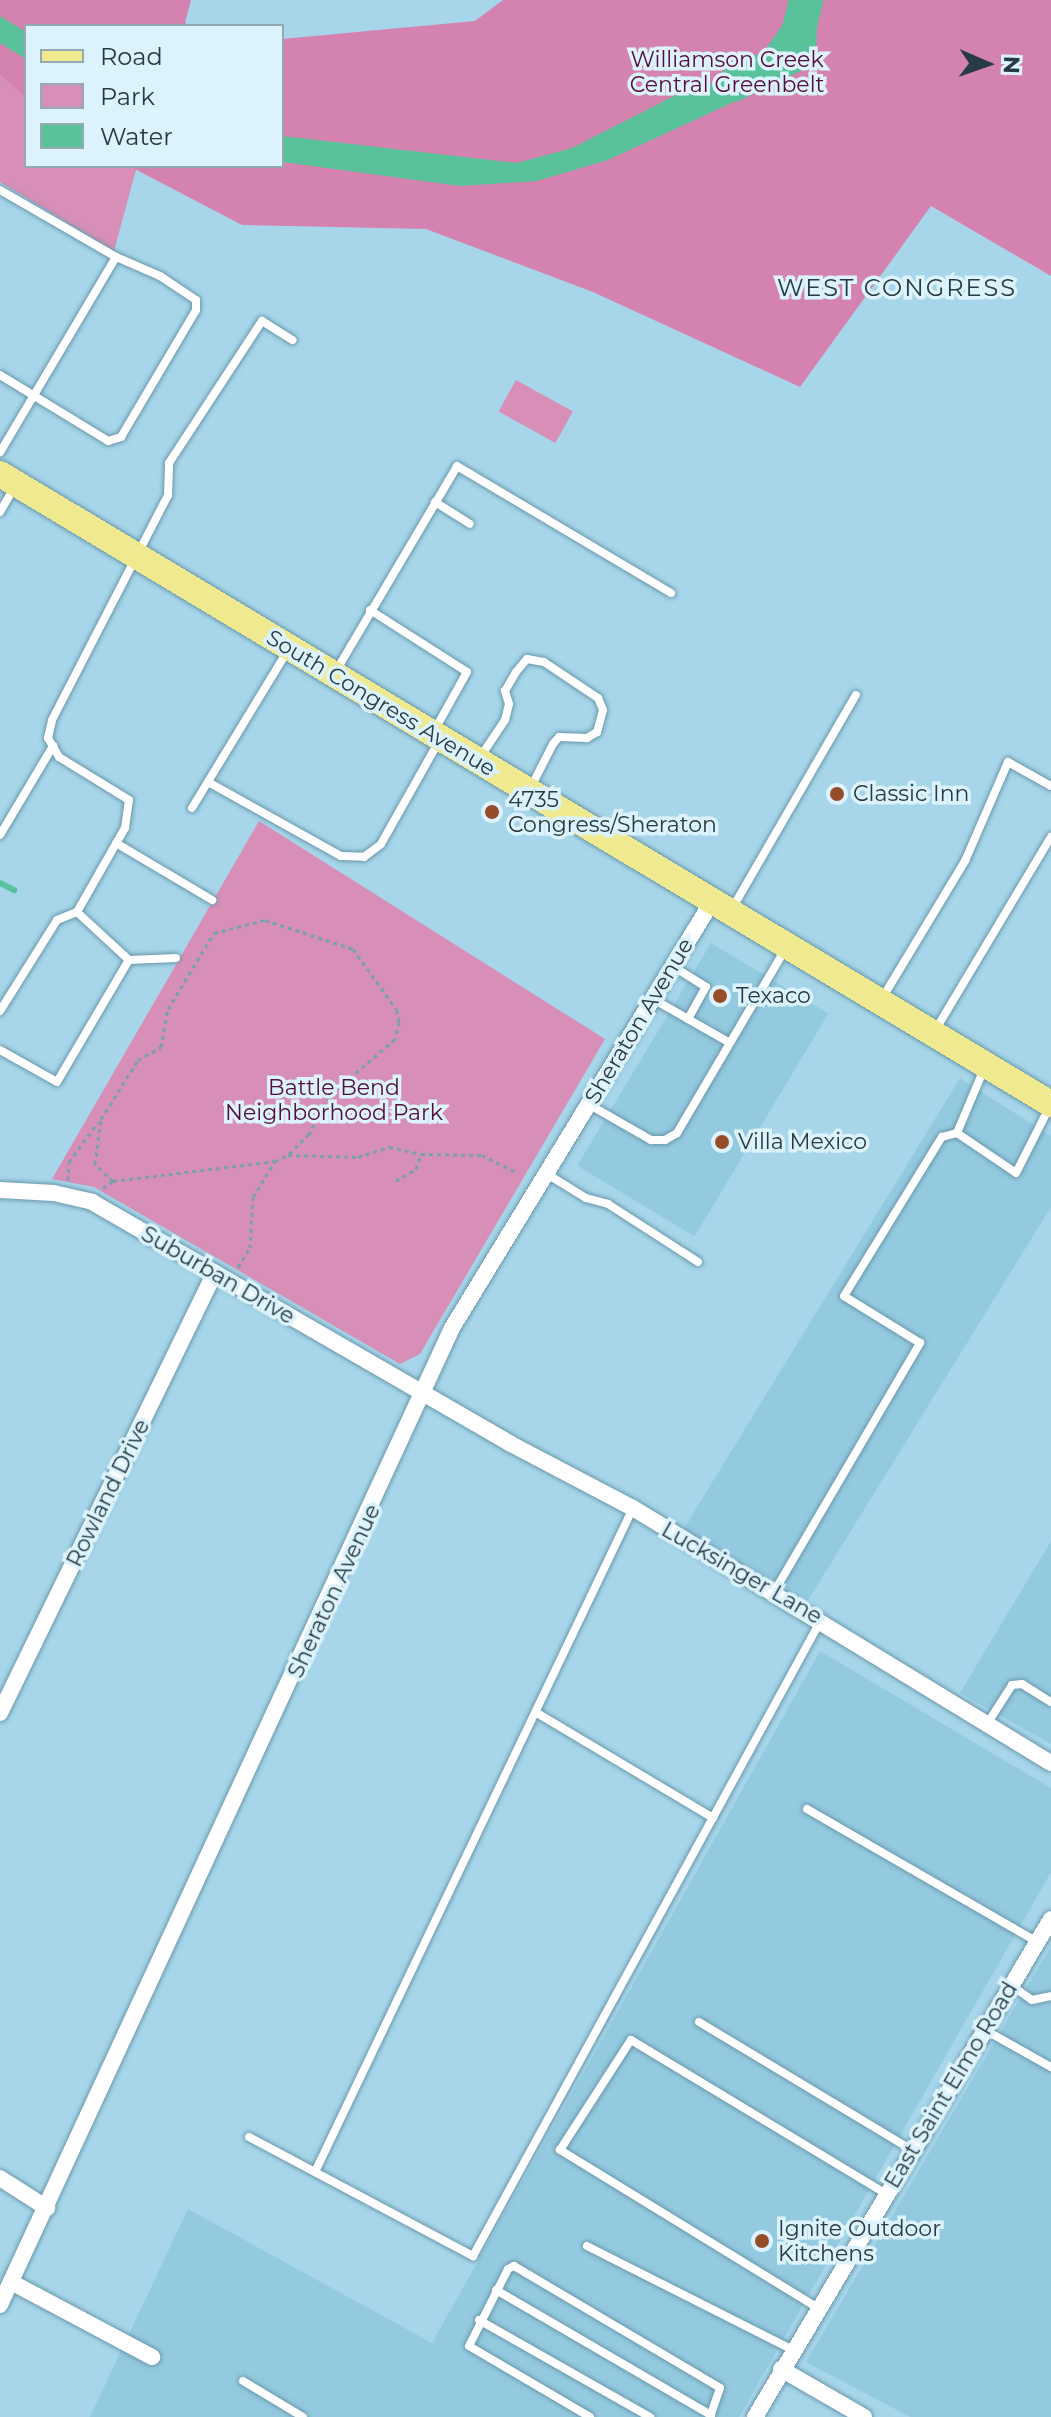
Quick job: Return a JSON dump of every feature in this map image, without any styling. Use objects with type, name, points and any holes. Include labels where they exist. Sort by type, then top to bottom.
[{"type":"main road","name":"South Congress Avenue","points":[[8,479],[1051,1104]]},
{"type":"street","name":"Sheraton Avenue","points":[[0,2305],[425,1395],[452,1328],[673,966],[722,906]]},
{"type":"street","name":"Suburban Drive","points":[[0,1190],[54,1193],[92,1202],[425,1395]]},
{"type":"street","name":"Rowland Drive","points":[[0,1713],[215,1273]]},
{"type":"street","name":"Lucksinger Lane","points":[[425,1395],[633,1508],[822,1618],[911,1681],[1051,1763]]},
{"type":"street","name":"East Saint Elmo Road","points":[[755,2417],[1051,1919]]},
{"type":"street","points":[[0,2178],[47,2208]]},
{"type":"street","points":[[11,2282],[152,2357]]},
{"type":"street","points":[[781,2369],[864,2417]]},
{"type":"lane","points":[[0,190],[116,257],[160,276],[196,300],[196,310],[121,437],[108,441],[0,375]]},
{"type":"lane","points":[[0,452],[116,257]]},
{"type":"lane","points":[[0,1011],[57,920],[77,912],[116,843],[129,800],[59,757],[48,738],[52,720],[168,495],[169,463],[262,321],[293,340]]},
{"type":"lane","points":[[333,675],[457,466],[671,593]]},
{"type":"lane","points":[[0,512],[8,479]]},
{"type":"lane","points":[[435,502],[470,524]]},
{"type":"lane","points":[[208,782],[341,856],[364,857],[381,844],[467,672],[370,610]]},
{"type":"lane","points":[[192,808],[289,648]]},
{"type":"lane","points":[[477,761],[505,720],[509,704],[505,691],[516,672],[527,659],[544,662],[598,698],[603,710],[597,732],[587,738],[559,737],[529,792]]},
{"type":"lane","points":[[722,906],[856,695]]},
{"type":"lane","points":[[0,835],[53,746]]},
{"type":"lane","points":[[880,1001],[965,861],[1008,762],[1051,786]]},
{"type":"lane","points":[[933,1033],[1051,837]]},
{"type":"lane","points":[[116,843],[212,900]]},
{"type":"lane","points":[[77,912],[129,960],[176,958]]},
{"type":"lane","points":[[588,1104],[651,1140],[665,1140],[677,1133],[788,946]]},
{"type":"lane","points":[[0,1050],[57,1082],[129,960]]},
{"type":"lane","points":[[673,966],[706,987],[688,1019]]},
{"type":"lane","points":[[653,999],[730,1043]]},
{"type":"lane","points":[[957,1133],[986,1065]]},
{"type":"lane","points":[[774,1592],[920,1343],[844,1296],[942,1137],[957,1133],[1016,1173],[1051,1104]]},
{"type":"lane","points":[[546,1174],[586,1198],[608,1204],[698,1262]]},
{"type":"lane","points":[[315,2172],[633,1508]]},
{"type":"lane","points":[[249,2137],[473,2256],[822,1618]]},
{"type":"lane","points":[[986,1725],[1012,1685],[1022,1684],[1051,1702]]},
{"type":"lane","points":[[537,1713],[713,1818]]},
{"type":"lane","points":[[807,1809],[1037,1942]]},
{"type":"lane","points":[[1011,1985],[1032,2000],[1051,1996]]},
{"type":"lane","points":[[699,2022],[912,2150]]},
{"type":"lane","points":[[984,2029],[1051,2067]]},
{"type":"lane","points":[[818,2308],[560,2150],[631,2040],[886,2194]]},
{"type":"lane","points":[[587,2246],[793,2350]]},
{"type":"lane","points":[[496,2290],[710,2416],[720,2388],[514,2266],[496,2290],[479,2320],[469,2346],[590,2417]]},
{"type":"lane","points":[[479,2320],[650,2417]]},
{"type":"lane","points":[[243,2381],[303,2417]]},
{"type":"path","points":[[68,1180],[69,1162],[101,1119],[138,1060],[161,1047],[168,1009],[214,933],[275,922],[312,939],[353,949],[397,1010],[399,1022],[395,1039],[329,1096],[309,1134],[288,1155],[275,1161],[113,1181],[103,1188]]},
{"type":"path","points":[[101,1119],[95,1164],[113,1181]]},
{"type":"path","points":[[288,1155],[358,1157],[389,1147],[421,1154],[482,1155],[516,1172]]},
{"type":"path","points":[[396,1181],[416,1169],[421,1154]]},
{"type":"path","points":[[238,1268],[250,1248],[256,1186],[275,1161]]},
{"type":"shaded area","points":[[711,943],[828,1014],[695,1236],[577,1166]]},
{"type":"shaded area","points":[[960,1078],[1051,1136],[1051,1207],[807,1602],[683,1530]]},
{"type":"shaded area","points":[[1051,1541],[1051,1744],[960,1693]]},
{"type":"shaded area","points":[[820,1651],[1051,1788],[1051,1872],[739,2417],[90,2417],[188,2209],[432,2343]]},
{"type":"shaded area","points":[[1051,1946],[1051,2417],[910,2417],[806,2362]]},
{"type":"green space","points":[[0,0],[191,0],[185,23],[187,24],[24,24],[24,96],[0,74]]},
{"type":"green space","name":"Williamson Creek Central Greenbelt","points":[[503,0],[1051,0],[1051,276],[931,206],[800,387],[593,292],[426,229],[242,225],[133,168],[284,168],[284,39],[475,21]]},
{"type":"green space","points":[[0,64],[24,81],[24,168],[136,168],[114,251],[0,182]]},
{"type":"green space","points":[[516,380],[573,412],[555,443],[499,411]]},
{"type":"green space","name":"Battle Bend Neighborhood Park","points":[[259,821],[605,1039],[420,1354],[400,1364],[94,1187],[52,1179]]},
{"type":"water","points":[[799,0],[819,0],[816,47],[801,71],[608,160],[537,181],[460,186],[284,162],[284,136],[517,163],[572,148],[676,95],[791,60]]},
{"type":"water","points":[[0,16],[24,31],[24,58],[0,43]]},
{"type":"waterway","points":[[733,85],[776,64],[798,33],[806,0]]},
{"type":"waterway","points":[[0,883],[14,890]]},
{"type":"place","name":"Classic Inn","points":[[837,794]]},
{"type":"place","name":"4735 Congress/Sheraton","points":[[492,812]]},
{"type":"place","name":"Texaco","points":[[720,996]]},
{"type":"place","name":"Villa Mexico","points":[[722,1142]]},
{"type":"place","name":"Ignite Outdoor Kitchens","points":[[762,2241]]},
{"type":"district","name":"WEST CONGRESS","points":[[897,288]]}]
